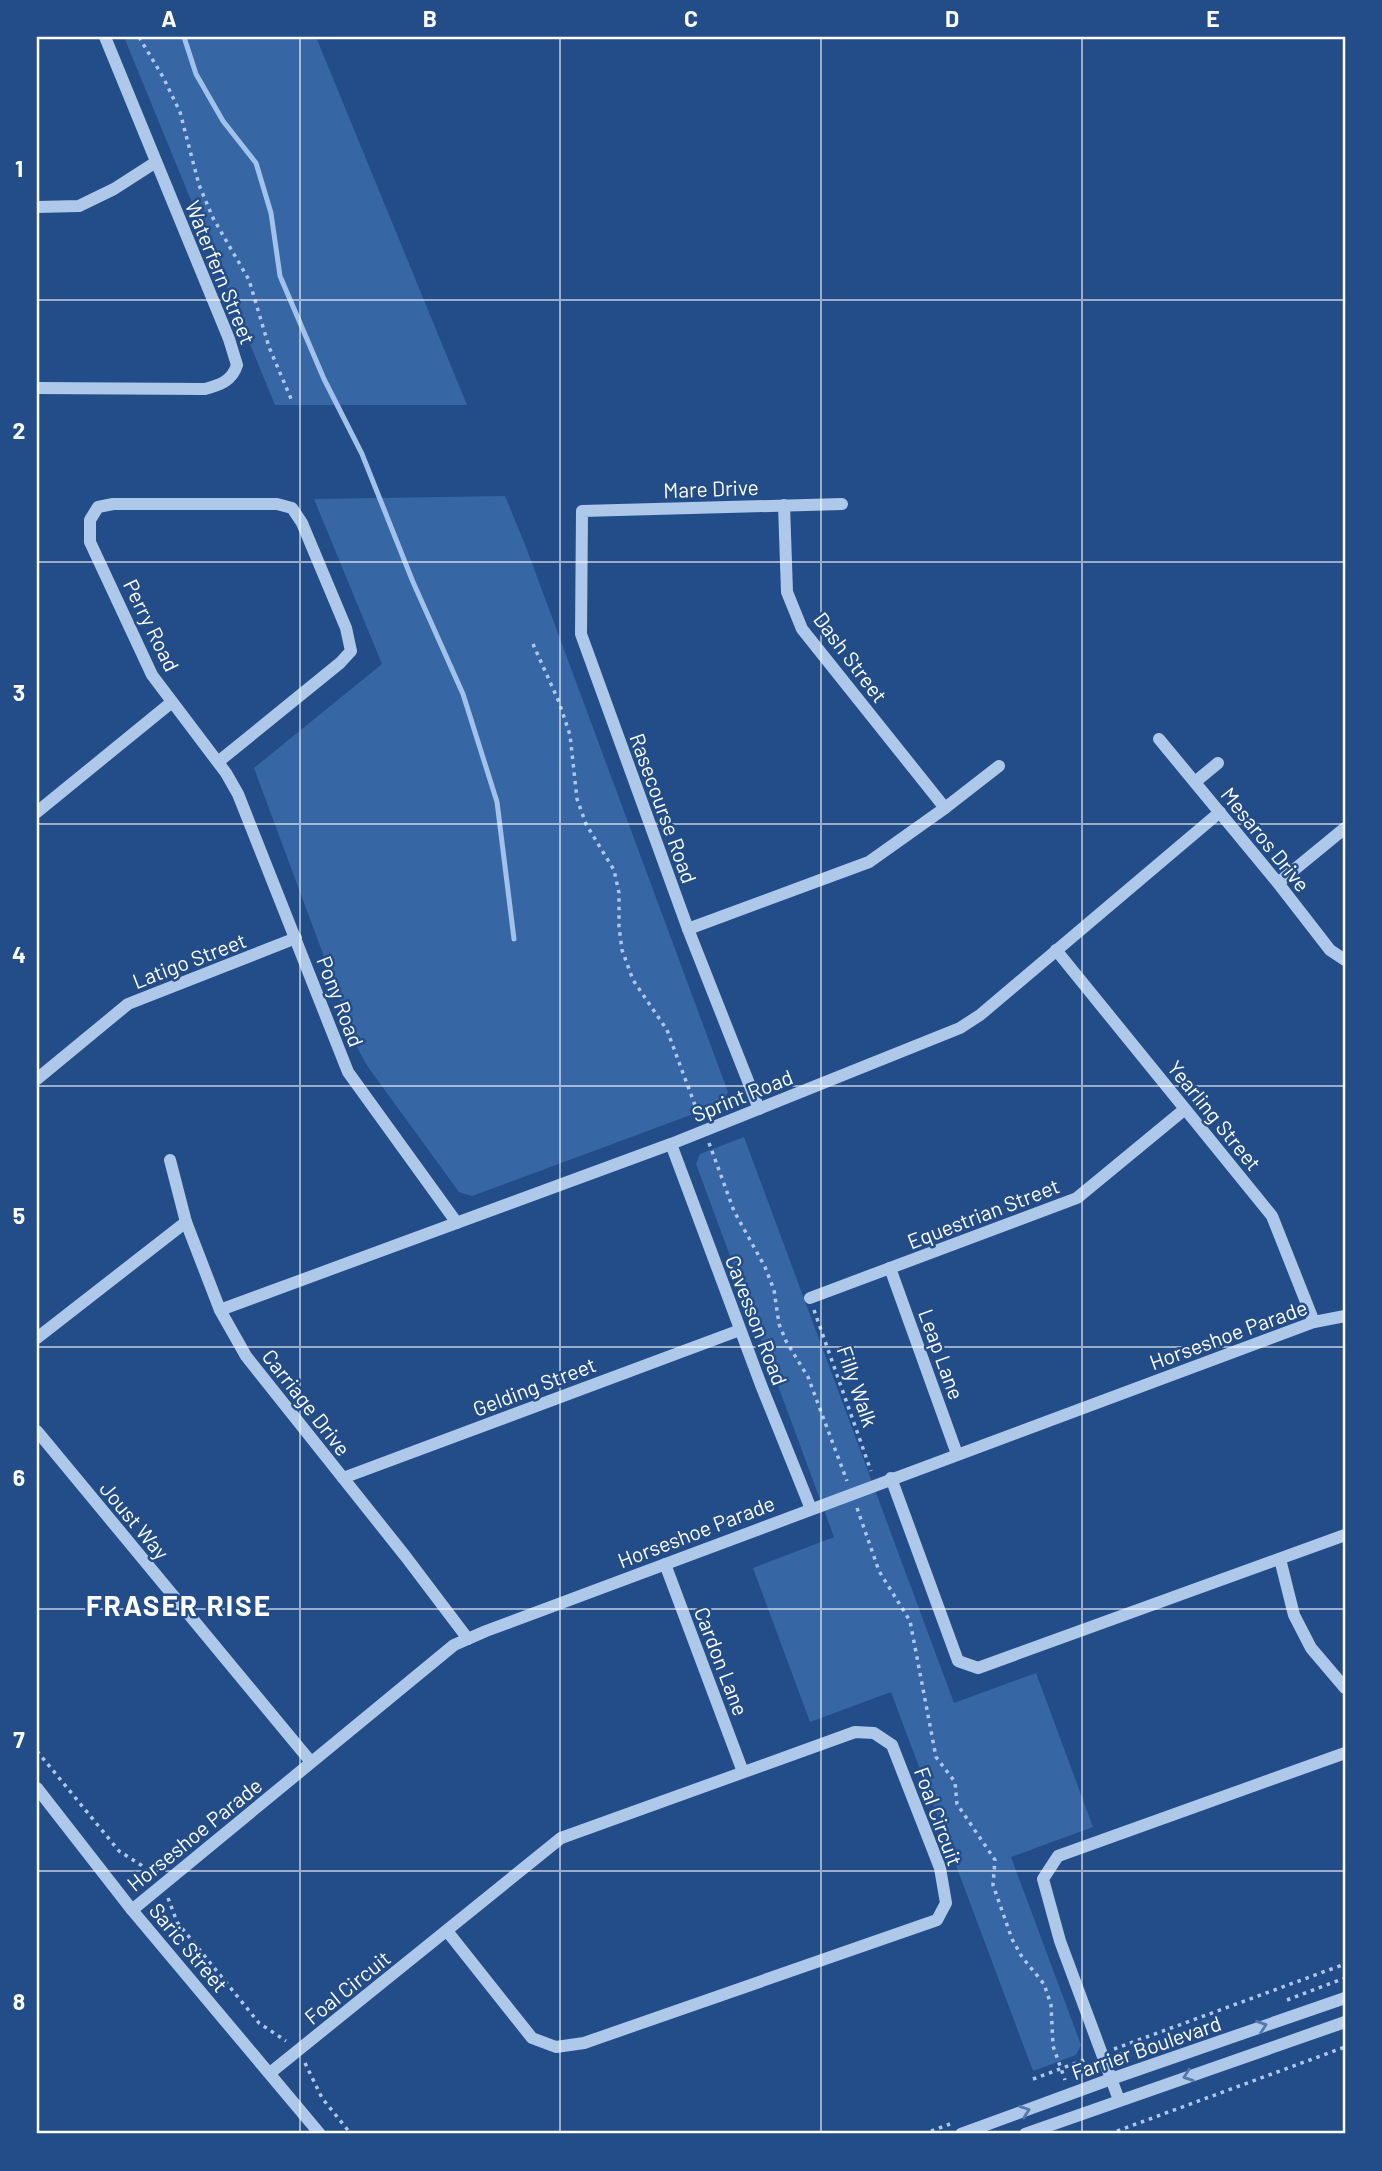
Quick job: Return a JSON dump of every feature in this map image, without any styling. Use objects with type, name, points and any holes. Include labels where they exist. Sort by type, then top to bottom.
[{"type":"street","name":"Waterfern Street","points":[[37,388],[205,389],[221,385],[237,365],[235,352],[105,37]]},
{"type":"street","points":[[37,207],[79,206],[114,190],[156,162]]},
{"type":"street","name":"Perry Road","points":[[113,504],[277,505],[292,508],[302,523],[346,628],[351,651],[222,768],[172,702],[152,675],[90,542],[90,520],[98,507],[113,504]]},
{"type":"street","name":"Mare Drive","points":[[582,511],[842,504]]},
{"type":"street","name":"Dash Street","points":[[784,505],[787,592],[802,629],[945,808]]},
{"type":"street","name":"Rasecourse Road","points":[[582,511],[581,634],[688,929],[759,1109]]},
{"type":"street","points":[[37,812],[172,702]]},
{"type":"street","name":"Mesaros Drive","points":[[1159,739],[1330,950],[1345,960]]},
{"type":"street","points":[[1195,782],[1218,762]]},
{"type":"street","points":[[688,929],[869,862],[999,766]]},
{"type":"street","name":"Pony Road","points":[[222,768],[238,794],[348,1072],[457,1223]]},
{"type":"street","name":"Sprint Road","points":[[220,1310],[671,1144],[960,1028],[980,1015],[1220,812]]},
{"type":"street","points":[[1278,883],[1345,828]]},
{"type":"street","name":"Latigo Street","points":[[37,1079],[128,1004],[296,938]]},
{"type":"street","name":"Yearling Street","points":[[1056,950],[1272,1216],[1314,1322]]},
{"type":"street","name":"Equestrian Street","points":[[810,1298],[1077,1198],[1185,1109]]},
{"type":"street","name":"Cavesson Road","points":[[671,1144],[811,1508]]},
{"type":"street","name":"Carriage Drive","points":[[170,1160],[186,1222],[220,1310],[246,1356],[407,1557],[468,1639]]},
{"type":"street","points":[[37,1338],[186,1222]]},
{"type":"street","name":"Leap Lane","points":[[890,1268],[957,1454]]},
{"type":"street","name":"Horseshoe Parade","points":[[132,1910],[454,1645],[891,1478],[1314,1322],[1345,1316]]},
{"type":"street","name":"Gelding Street","points":[[343,1478],[740,1329]]},
{"type":"street","name":"Joust Way","points":[[37,1431],[312,1762]]},
{"type":"street","points":[[891,1478],[958,1661],[978,1668],[1345,1535]]},
{"type":"street","points":[[1280,1559],[1294,1615],[1311,1648],[1345,1688]]},
{"type":"street","name":"Cardon Lane","points":[[664,1564],[743,1772]]},
{"type":"street","name":"Foal Circuit","points":[[270,2073],[561,1838],[855,1732],[874,1733],[892,1745],[940,1868],[946,1903],[937,1920],[584,2043],[556,2047],[532,2038],[447,1931]]},
{"type":"street","points":[[1119,2100],[1060,1941],[1043,1879],[1058,1856],[1345,1753]]},
{"type":"street","name":"Saric Street","points":[[37,1788],[132,1910],[318,2132]]},
{"type":"street","name":"Farrier Boulevard","points":[[961,2134],[1345,1998]]},
{"type":"street","name":"Farrier Boulevard","points":[[1025,2134],[1345,2022]]},
{"type":"path","points":[[139,37],[163,76],[180,112],[199,185],[213,218],[249,280],[269,347],[292,401]]},
{"type":"path","points":[[533,643],[559,702],[569,735],[577,799],[586,824],[614,870],[619,892],[622,950],[633,980],[667,1030],[734,1211],[765,1267],[774,1290],[779,1324],[808,1377],[879,1571],[910,1621],[936,1757],[955,1782],[957,1804],[995,1860],[993,1885],[1012,1939],[1022,1958],[1044,1984],[1051,2005],[1053,2046],[1070,2094]]},
{"type":"path","name":"Filly Walk","points":[[810,1298],[876,1484]]},
{"type":"path","points":[[37,1751],[119,1851],[141,1865],[166,1894],[177,1922],[259,2023],[283,2038],[309,2067],[322,2098],[351,2134]]},
{"type":"path","points":[[1033,2079],[1345,1964]]},
{"type":"path","points":[[1108,2134],[1345,2047]]},
{"type":"shaded area","points":[[124,37],[316,37],[467,405],[275,405]]},
{"type":"shaded area","points":[[505,496],[728,1092],[723,1103],[472,1196],[459,1192],[359,1051],[254,768],[382,664],[314,499]]},
{"type":"shaded area","points":[[744,1137],[954,1703],[1036,1673],[1093,1827],[1011,1857],[1081,2045],[1076,2055],[1033,2071],[891,1692],[810,1722],[753,1568],[834,1537],[696,1164],[700,1154]]},
{"type":"waterway","points":[[184,37],[196,74],[223,121],[256,163],[271,213],[280,276],[324,379],[362,454],[413,582],[463,694],[497,802],[514,939]]},
{"type":"district","name":"FRASER RISE","points":[[179,1605]]}]
